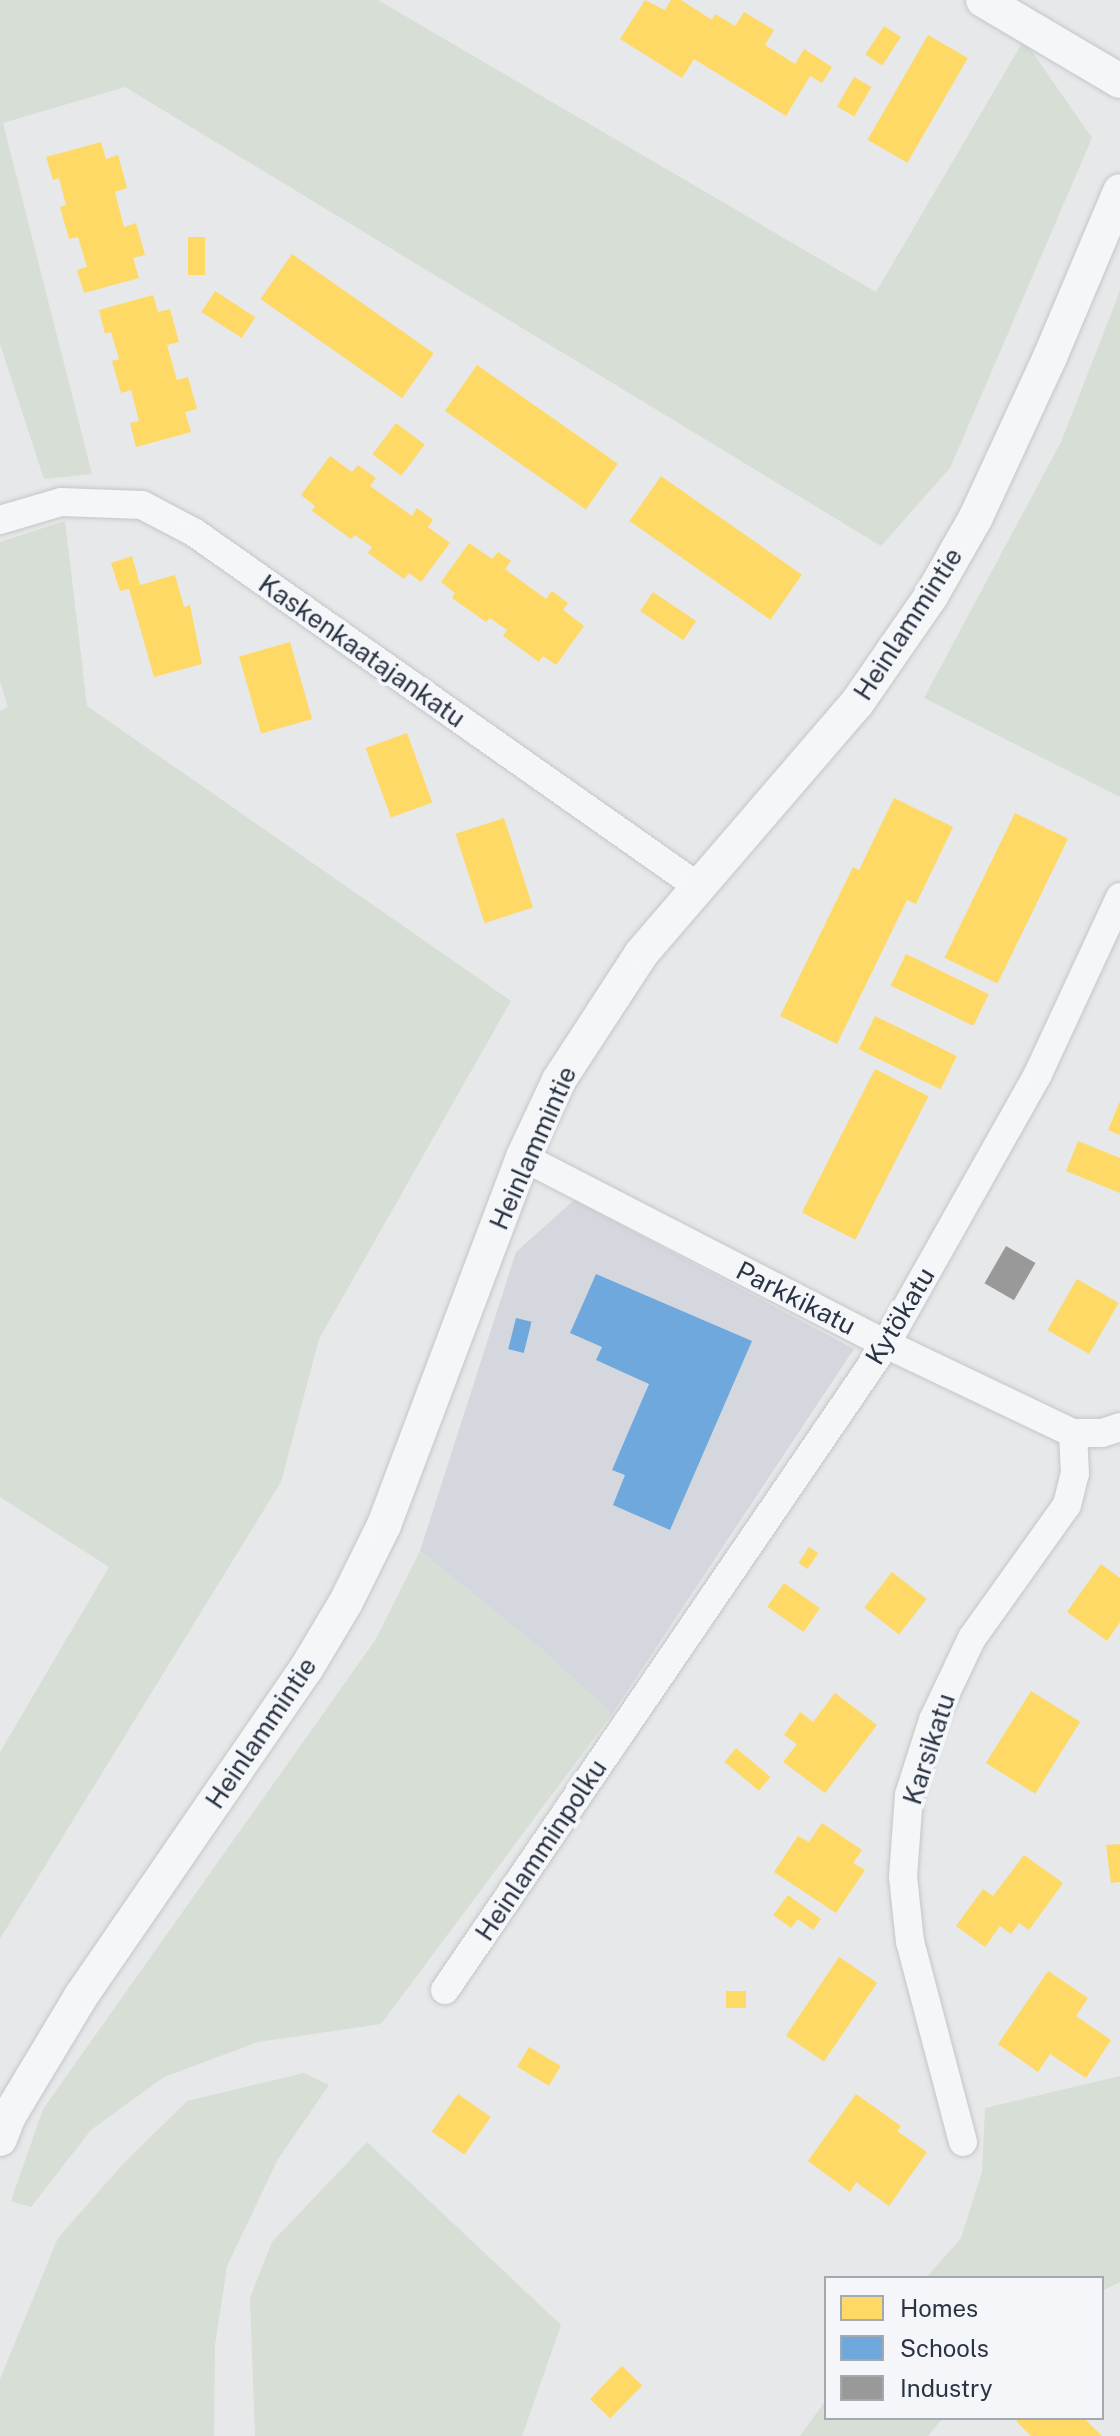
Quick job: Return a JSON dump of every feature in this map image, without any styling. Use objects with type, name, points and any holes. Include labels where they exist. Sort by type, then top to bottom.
[{"type":"street","points":[[983,0],[1120,81]]},
{"type":"street","name":"Heinlammintie","points":[[0,2139],[9,2116],[81,1996],[306,1669],[346,1602],[384,1525],[523,1157],[559,1080],[596,1018],[641,954],[857,703],[931,596],[976,517],[1050,357],[1120,191]]},
{"type":"street","name":"Kaskenkaatajankatu","points":[[0,520],[61,502],[142,505],[195,533],[697,886]]},
{"type":"street","name":"Kytökatu","points":[[637,1710],[886,1344],[1038,1074],[1120,897]]},
{"type":"street","name":"Parkkikatu","points":[[523,1157],[886,1344],[1073,1433]]},
{"type":"street","points":[[1073,1433],[1102,1433],[1120,1427]]},
{"type":"street","name":"Karsikatu","points":[[963,2142],[910,1942],[903,1877],[909,1795],[933,1720],[972,1638],[1067,1505],[1075,1474],[1073,1433]]},
{"type":"street","name":"Heinlamminpolku","points":[[445,1990],[637,1710]]},
{"type":"shaded area","points":[[0,0],[378,0],[876,292],[1024,40],[1092,138],[950,468],[881,546],[125,87],[3,123],[92,474],[44,479],[0,344]]},
{"type":"shaded area","points":[[1120,291],[1120,797],[924,698],[1061,442]]},
{"type":"shaded area","points":[[65,521],[87,706],[511,1001],[319,1339],[281,1482],[0,1939],[0,1752],[109,1567],[0,1497],[0,711],[8,707],[0,681],[0,542]]},
{"type":"shaded area","points":[[574,1200],[854,1349],[612,1714],[537,1645],[420,1551],[516,1252]]},
{"type":"shaded area","points":[[420,1551],[537,1645],[612,1714],[381,2024],[258,2042],[164,2077],[91,2130],[31,2207],[11,2201],[43,2109],[376,1639]]},
{"type":"shaded area","points":[[304,2073],[329,2085],[278,2159],[227,2266],[215,2345],[214,2436],[0,2436],[0,2379],[58,2238],[123,2164],[187,2101]]},
{"type":"shaded area","points":[[1120,2076],[1120,2282],[1104,2290],[1104,2276],[928,2276],[961,2238],[982,2172],[985,2108]]},
{"type":"shaded area","points":[[367,2142],[561,2325],[522,2436],[255,2436],[250,2298],[272,2242]]},
{"type":"shaded area","points":[[824,2403],[824,2420],[941,2420],[928,2436],[800,2436]]},
{"type":"building: Homes","points":[[645,0],[665,10],[671,0],[681,0],[712,20],[715,14],[735,26],[744,12],[774,30],[765,45],[795,64],[804,49],[832,67],[822,83],[810,76],[786,116],[694,59],[682,78],[620,39]]},
{"type":"building: Homes","points":[[884,26],[901,37],[882,65],[865,55]]},
{"type":"building: Homes","points":[[928,35],[968,58],[907,163],[868,140]]},
{"type":"building: Homes","points":[[854,77],[871,87],[854,116],[837,106]]},
{"type":"building: Homes","points":[[101,142],[106,159],[118,155],[127,188],[115,192],[124,227],[136,223],[145,255],[133,258],[139,278],[84,293],[77,270],[87,267],[78,237],[69,239],[60,207],[66,205],[59,178],[53,180],[46,157]]},
{"type":"building: Homes","points":[[188,237],[205,237],[205,275],[188,275]]},
{"type":"building: Homes","points":[[292,254],[434,353],[402,398],[260,299]]},
{"type":"building: Homes","points":[[215,291],[255,317],[242,338],[201,312]]},
{"type":"building: Homes","points":[[153,295],[158,312],[170,309],[179,342],[167,345],[177,380],[188,377],[197,409],[185,412],[191,432],[136,447],[130,423],[139,421],[131,390],[121,393],[112,361],[119,359],[111,332],[105,334],[99,310]]},
{"type":"building: Homes","points":[[477,365],[618,464],[586,510],[445,411]]},
{"type":"building: Homes","points":[[396,423],[425,445],[401,476],[373,454]]},
{"type":"building: Homes","points":[[330,456],[352,472],[358,465],[376,478],[370,486],[412,516],[417,508],[433,520],[428,527],[450,543],[421,582],[409,573],[404,579],[368,553],[372,547],[355,535],[351,539],[312,511],[315,506],[301,495]]},
{"type":"building: Homes","points":[[661,476],[802,575],[770,620],[629,521]]},
{"type":"building: Homes","points":[[469,543],[492,559],[498,552],[511,561],[505,569],[546,599],[552,591],[568,603],[563,610],[584,626],[556,665],[543,656],[539,662],[503,636],[507,630],[490,618],[486,622],[452,598],[455,593],[441,582]]},
{"type":"building: Homes","points":[[132,556],[140,585],[175,575],[184,607],[190,605],[202,664],[154,677],[129,589],[120,591],[111,563]]},
{"type":"building: Homes","points":[[653,592],[696,621],[683,640],[640,611]]},
{"type":"building: Homes","points":[[290,642],[312,719],[261,734],[239,657]]},
{"type":"building: Homes","points":[[407,733],[432,803],[391,818],[366,748]]},
{"type":"building: Homes","points":[[894,798],[953,827],[916,904],[907,900],[837,1044],[780,1016],[853,867],[859,870]]},
{"type":"building: Homes","points":[[1015,813],[1068,839],[997,984],[944,958]]},
{"type":"building: Homes","points":[[504,818],[533,907],[485,923],[455,834]]},
{"type":"building: Homes","points":[[906,954],[989,994],[973,1026],[891,985]]},
{"type":"building: Homes","points":[[875,1016],[957,1056],[941,1089],[859,1049]]},
{"type":"building: Homes","points":[[875,1069],[928,1096],[855,1240],[802,1212]]},
{"type":"building: Homes","points":[[1120,1101],[1120,1135],[1108,1130]]},
{"type":"building: Homes","points":[[1078,1141],[1120,1158],[1120,1193],[1066,1171]]},
{"type":"building: Homes","points":[[1077,1279],[1119,1303],[1089,1354],[1048,1330]]},
{"type":"building: Homes","points":[[809,1547],[818,1553],[807,1569],[798,1563]]},
{"type":"building: Homes","points":[[1101,1564],[1120,1578],[1120,1622],[1107,1641],[1067,1612]]},
{"type":"building: Homes","points":[[892,1572],[927,1599],[899,1635],[864,1607]]},
{"type":"building: Homes","points":[[784,1583],[820,1608],[803,1632],[767,1607]]},
{"type":"building: Homes","points":[[1031,1691],[1080,1722],[1035,1794],[986,1763]]},
{"type":"building: Homes","points":[[835,1693],[877,1725],[825,1793],[783,1762],[797,1744],[784,1735],[800,1712],[813,1722]]},
{"type":"building: Homes","points":[[736,1748],[770,1777],[759,1791],[724,1762]]},
{"type":"building: Homes","points":[[822,1823],[862,1850],[853,1863],[865,1870],[836,1913],[774,1872],[798,1836],[809,1842]]},
{"type":"building: Homes","points":[[1120,1844],[1120,1882],[1111,1883],[1106,1845]]},
{"type":"building: Homes","points":[[1024,1855],[1063,1883],[1029,1930],[1019,1923],[1011,1934],[1000,1926],[985,1947],[956,1926],[983,1889],[993,1896]]},
{"type":"building: Homes","points":[[788,1895],[821,1919],[813,1930],[798,1919],[791,1928],[773,1915]]},
{"type":"building: Homes","points":[[839,1957],[877,1983],[824,2061],[786,2036]]},
{"type":"building: Homes","points":[[1048,1971],[1088,1998],[1076,2016],[1111,2040],[1086,2078],[1050,2054],[1038,2072],[998,2044]]},
{"type":"building: Homes","points":[[726,1991],[746,1991],[746,2008],[726,2008]]},
{"type":"building: Homes","points":[[529,2047],[561,2066],[549,2086],[517,2067]]},
{"type":"building: Homes","points":[[458,2094],[491,2117],[464,2155],[432,2132]]},
{"type":"building: Homes","points":[[856,2094],[901,2126],[897,2131],[927,2152],[889,2206],[856,2182],[850,2192],[808,2161]]},
{"type":"building: Homes","points":[[622,2366],[642,2385],[610,2419],[590,2399]]},
{"type":"building: Homes","points":[[1086,2420],[1102,2436],[1031,2436],[1016,2421]]},
{"type":"building: Schools","points":[[596,1274],[752,1341],[670,1530],[613,1505],[625,1475],[612,1470],[649,1384],[596,1360],[602,1347],[570,1333]]},
{"type":"building: Schools","points":[[516,1318],[532,1322],[524,1353],[508,1349]]},
{"type":"building: Industry","points":[[1006,1246],[1035,1263],[1014,1300],[984,1283]]}]
